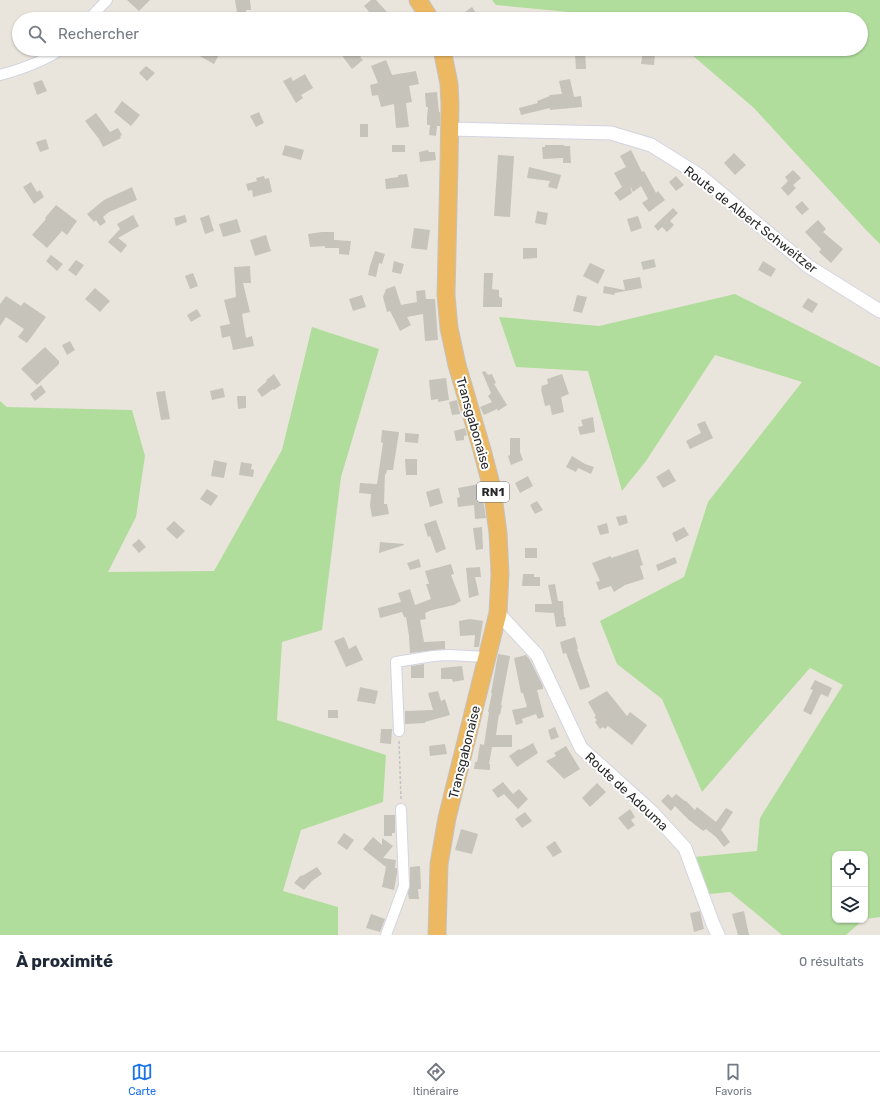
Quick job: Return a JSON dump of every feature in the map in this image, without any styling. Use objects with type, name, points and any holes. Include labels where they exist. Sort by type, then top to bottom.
[{"type":"highway","points":[[418,0],[426,12]]},
{"type":"highway","name":"Transgabonaise","points":[[437,935],[439,864],[442,845],[447,818],[498,613],[500,593],[500,553],[492,488],[457,365],[447,311],[446,295],[450,129],[449,84],[443,56]]},
{"type":"street","points":[[96,12],[107,0]]},
{"type":"street","points":[[0,75],[26,67],[48,56]]},
{"type":"street","name":"Route de Albert Schweitzer","points":[[450,129],[611,133],[651,145],[699,175],[808,266],[880,310]]},
{"type":"street","name":"Route de Adouma","points":[[498,613],[537,656],[581,748],[651,811],[685,848],[718,935]]},
{"type":"street","points":[[399,731],[396,662],[448,655],[487,657]]},
{"type":"street","points":[[386,935],[404,886],[401,809]]},
{"type":"path","points":[[399,731],[401,809]]},
{"type":"green space","points":[[492,0],[880,0],[880,244],[754,108],[693,56],[868,56],[868,12],[568,12],[496,5]]},
{"type":"green space","points":[[735,294],[880,367],[880,917],[868,919],[868,851],[832,851],[832,923],[860,923],[846,935],[782,935],[730,892],[709,894],[694,857],[757,851],[760,818],[843,685],[810,668],[702,792],[662,699],[617,664],[600,621],[684,577],[708,502],[802,382],[715,355],[646,461],[622,491],[588,371],[516,367],[499,317],[599,326]]},
{"type":"green space","points":[[312,327],[379,349],[341,477],[322,630],[282,642],[277,720],[386,755],[383,802],[301,830],[283,891],[338,907],[338,935],[0,935],[0,401],[7,407],[132,410],[145,456],[136,517],[108,572],[214,571],[282,450]]},
{"type":"building","points":[[127,0],[150,0],[139,11]]},
{"type":"building","points":[[235,0],[250,0],[251,10],[246,10],[246,12],[237,12]]},
{"type":"building","points":[[371,0],[376,0],[387,12],[369,12],[364,6]]},
{"type":"building","points":[[472,7],[475,12],[465,12]]},
{"type":"building","points":[[200,56],[218,56],[214,64]]},
{"type":"building","points":[[342,56],[361,56],[360,57],[363,60],[352,69]]},
{"type":"building","points":[[575,56],[585,56],[586,69],[576,69]]},
{"type":"building","points":[[642,56],[655,56],[654,65],[641,64]]},
{"type":"building","points":[[386,60],[392,75],[416,71],[419,84],[409,86],[412,102],[406,103],[409,127],[396,128],[394,104],[381,107],[378,95],[372,96],[370,85],[378,83],[371,66]]},
{"type":"building","points":[[146,66],[155,73],[147,81],[139,73]]},
{"type":"building","points":[[305,74],[313,88],[301,95],[303,98],[296,103],[283,81],[291,77],[293,81]]},
{"type":"building","points":[[570,79],[574,97],[581,96],[582,107],[550,110],[550,108],[521,115],[519,108],[538,103],[537,101],[550,96],[549,95],[562,94],[559,81]]},
{"type":"building","points":[[42,80],[47,91],[37,95],[33,83]]},
{"type":"building","points":[[437,92],[440,112],[440,126],[437,126],[436,136],[429,135],[430,125],[427,125],[428,107],[426,107],[425,93]]},
{"type":"building","points":[[122,101],[140,115],[131,126],[114,112]]},
{"type":"building","points":[[259,112],[264,123],[256,127],[250,116]]},
{"type":"building","points":[[96,113],[110,132],[118,128],[122,135],[120,136],[121,138],[103,147],[99,139],[85,121]]},
{"type":"building","points":[[360,124],[368,124],[368,137],[360,137]]},
{"type":"building","points":[[46,139],[49,149],[40,152],[36,142]]},
{"type":"building","points":[[285,145],[304,150],[301,160],[282,155]]},
{"type":"building","points":[[392,145],[405,145],[405,152],[392,152]]},
{"type":"building","points":[[545,145],[570,146],[571,163],[563,163],[563,158],[543,159],[542,147],[545,147]]},
{"type":"building","points":[[428,150],[429,152],[435,152],[436,160],[420,162],[419,152]]},
{"type":"building","points":[[631,150],[642,172],[644,171],[656,193],[658,191],[665,200],[649,212],[642,203],[648,199],[641,186],[633,192],[630,186],[632,193],[620,201],[614,193],[622,187],[614,173],[626,167],[620,156]]},
{"type":"building","points":[[734,153],[746,165],[735,175],[724,163]]},
{"type":"building","points":[[498,155],[514,156],[510,217],[494,216]]},
{"type":"building","points":[[529,167],[561,175],[557,189],[548,187],[550,181],[527,178]]},
{"type":"building","points":[[793,170],[801,178],[793,185],[796,188],[788,196],[781,188],[788,181],[785,177]]},
{"type":"building","points":[[407,174],[409,187],[386,189],[385,179]]},
{"type":"building","points":[[264,176],[265,179],[269,178],[272,192],[253,197],[252,190],[248,191],[246,184],[257,181],[256,178]]},
{"type":"building","points":[[676,176],[684,185],[676,191],[669,182]]},
{"type":"building","points":[[31,182],[37,192],[40,190],[44,197],[34,204],[23,187]]},
{"type":"building","points":[[132,187],[137,200],[109,212],[103,217],[106,222],[100,226],[96,220],[94,222],[87,214],[104,200]]},
{"type":"building","points":[[802,201],[809,209],[802,215],[795,207]]},
{"type":"building","points":[[56,205],[77,221],[67,235],[62,231],[47,248],[32,235]]},
{"type":"building","points":[[673,208],[678,213],[670,221],[674,225],[667,232],[662,227],[658,231],[654,226]]},
{"type":"building","points":[[537,211],[548,213],[546,225],[535,223]]},
{"type":"building","points":[[133,215],[139,226],[118,238],[127,245],[121,253],[108,242],[120,229],[117,224]]},
{"type":"building","points":[[185,215],[187,222],[176,226],[174,218]]},
{"type":"building","points":[[209,215],[214,231],[205,234],[200,218]]},
{"type":"building","points":[[638,216],[642,228],[631,232],[627,219]]},
{"type":"building","points":[[237,219],[241,232],[223,237],[219,224]]},
{"type":"building","points":[[818,220],[826,229],[823,232],[843,249],[831,263],[819,252],[821,249],[805,232]]},
{"type":"building","points":[[414,228],[430,230],[427,250],[411,248]]},
{"type":"building","points":[[334,232],[334,240],[351,241],[349,255],[339,254],[339,248],[325,248],[325,246],[310,247],[308,234]]},
{"type":"building","points":[[266,235],[271,251],[255,256],[250,240]]},
{"type":"building","points":[[523,248],[537,248],[537,258],[523,259]]},
{"type":"building","points":[[375,251],[385,254],[382,264],[379,263],[376,277],[368,275]]},
{"type":"building","points":[[51,255],[63,264],[57,271],[46,261]]},
{"type":"building","points":[[654,259],[656,267],[643,270],[641,262]]},
{"type":"building","points":[[76,260],[84,265],[76,276],[68,270]]},
{"type":"building","points":[[394,261],[404,264],[401,274],[392,272]]},
{"type":"building","points":[[763,261],[776,269],[771,277],[758,270]]},
{"type":"building","points":[[590,263],[605,270],[598,284],[583,276]]},
{"type":"building","points":[[250,266],[251,283],[243,283],[250,312],[242,314],[246,338],[252,336],[254,346],[233,350],[230,336],[222,338],[220,326],[230,324],[224,300],[236,297],[234,267]]},
{"type":"building","points":[[193,273],[198,286],[190,289],[185,276]]},
{"type":"building","points":[[484,273],[493,273],[492,289],[499,290],[499,297],[502,298],[502,307],[483,307]]},
{"type":"building","points":[[640,277],[642,288],[615,293],[614,295],[603,293],[604,286],[625,290],[623,280]]},
{"type":"building","points":[[395,286],[401,305],[417,302],[416,291],[425,290],[426,299],[435,299],[438,340],[425,341],[423,314],[407,317],[411,325],[400,331],[390,311],[387,312],[383,297],[386,289]]},
{"type":"building","points":[[95,288],[110,301],[100,312],[85,299]]},
{"type":"building","points":[[362,295],[366,307],[353,311],[349,299]]},
{"type":"building","points":[[577,295],[587,297],[582,313],[573,311]]},
{"type":"building","points":[[6,296],[21,306],[24,302],[46,317],[27,343],[18,337],[24,329],[6,317],[0,326],[0,304]]},
{"type":"building","points":[[808,298],[818,304],[812,313],[802,307]]},
{"type":"building","points":[[197,309],[201,316],[191,322],[187,315]]},
{"type":"building","points":[[70,341],[75,350],[67,355],[62,345]]},
{"type":"building","points":[[45,347],[59,361],[59,364],[37,385],[21,369]]},
{"type":"building","points":[[485,371],[488,375],[492,374],[496,383],[494,384],[507,405],[498,411],[497,409],[484,415],[480,407],[492,402],[488,396],[491,393],[482,372]]},
{"type":"building","points":[[274,374],[281,385],[262,397],[257,390]]},
{"type":"building","points":[[562,374],[569,394],[561,397],[564,412],[552,415],[550,405],[545,406],[541,386],[548,384],[547,379]]},
{"type":"building","points":[[446,378],[449,400],[438,402],[438,399],[431,400],[429,380]]},
{"type":"building","points":[[41,385],[46,392],[35,401],[30,394]]},
{"type":"building","points":[[223,388],[225,397],[212,400],[210,391]]},
{"type":"building","points":[[165,391],[170,419],[161,420],[156,392]]},
{"type":"building","points":[[237,396],[246,396],[246,408],[238,409]]},
{"type":"building","points":[[457,400],[460,414],[452,415],[449,402]]},
{"type":"building","points":[[593,417],[595,432],[580,435],[578,427],[583,426],[581,420]]},
{"type":"building","points":[[705,421],[713,438],[690,449],[686,441],[701,433],[697,424]]},
{"type":"building","points":[[465,428],[467,435],[464,436],[464,440],[456,441],[454,431]]},
{"type":"building","points":[[382,430],[399,432],[393,470],[387,470],[385,474],[384,504],[387,504],[389,514],[372,517],[370,506],[371,494],[359,493],[360,483],[377,484],[383,443],[381,442]]},
{"type":"building","points":[[405,433],[419,434],[418,443],[405,442]]},
{"type":"building","points":[[510,438],[520,438],[520,452],[523,460],[511,465],[508,456],[510,455]]},
{"type":"building","points":[[572,456],[585,464],[594,467],[591,474],[578,468],[576,472],[566,467]]},
{"type":"building","points":[[405,459],[417,459],[417,475],[406,475]]},
{"type":"building","points":[[214,460],[227,463],[224,478],[211,476]]},
{"type":"building","points":[[241,462],[252,464],[251,469],[254,470],[253,477],[239,475]]},
{"type":"building","points":[[669,469],[676,481],[663,488],[656,477]]},
{"type":"building","points":[[528,476],[533,486],[520,493],[515,483]]},
{"type":"building","points":[[479,484],[486,518],[475,519],[474,505],[458,507],[457,498],[460,497],[458,488]]},
{"type":"building","points":[[439,488],[443,503],[430,507],[426,492]]},
{"type":"building","points":[[207,489],[218,496],[211,506],[200,499]]},
{"type":"building","points":[[537,501],[543,510],[535,514],[530,505]]},
{"type":"building","points":[[626,515],[628,523],[619,526],[616,517]]},
{"type":"building","points":[[436,520],[446,549],[436,553],[430,536],[428,537],[424,524]]},
{"type":"building","points":[[174,521],[185,531],[177,539],[166,529]]},
{"type":"building","points":[[607,523],[609,533],[600,535],[597,526]]},
{"type":"building","points":[[482,527],[483,549],[476,550],[473,528]]},
{"type":"building","points":[[684,527],[689,535],[676,542],[672,533]]},
{"type":"building","points":[[139,539],[146,547],[139,553],[132,545]]},
{"type":"building","points":[[380,542],[404,544],[404,545],[379,553]]},
{"type":"building","points":[[525,548],[537,548],[537,558],[525,558]]},
{"type":"building","points":[[638,549],[643,565],[640,566],[644,579],[625,585],[614,592],[611,586],[599,590],[596,582],[600,581],[592,563]]},
{"type":"building","points":[[675,557],[677,563],[658,571],[656,565]]},
{"type":"building","points":[[419,559],[421,567],[410,570],[407,563]]},
{"type":"building","points":[[451,564],[454,574],[451,575],[461,601],[454,605],[425,613],[426,619],[420,620],[424,642],[445,641],[445,649],[410,653],[406,617],[404,617],[402,612],[380,618],[378,608],[401,602],[398,593],[410,589],[415,605],[431,599],[426,584],[429,584],[425,571]]},
{"type":"building","points":[[480,567],[481,577],[475,577],[479,595],[469,598],[466,568]]},
{"type":"building","points":[[523,574],[534,574],[534,577],[540,577],[540,586],[522,586]]},
{"type":"building","points":[[555,584],[558,601],[563,601],[566,626],[556,627],[554,613],[535,612],[535,604],[552,604],[548,585]]},
{"type":"building","points":[[470,619],[483,621],[479,647],[474,647],[475,635],[460,636],[459,621]]},
{"type":"building","points":[[344,637],[349,649],[356,645],[363,660],[346,667],[334,641]]},
{"type":"building","points":[[575,637],[577,649],[590,687],[580,690],[566,653],[563,654],[560,642]]},
{"type":"building","points":[[498,654],[510,656],[496,735],[512,735],[512,747],[492,747],[489,764],[490,770],[474,769],[475,762],[477,762],[480,744],[484,745]]},
{"type":"building","points":[[526,655],[543,686],[543,689],[537,690],[544,717],[538,719],[536,714],[522,719],[523,723],[516,725],[512,710],[527,707],[523,693],[521,693],[514,658]]},
{"type":"building","points":[[424,664],[424,678],[411,678],[411,666]]},
{"type":"building","points":[[462,666],[464,680],[453,682],[452,679],[441,679],[441,668]]},
{"type":"building","points":[[815,680],[832,688],[828,697],[821,694],[811,715],[803,711],[813,690],[810,689]]},
{"type":"building","points":[[360,687],[378,691],[375,704],[357,701]]},
{"type":"building","points":[[438,691],[441,701],[445,699],[450,715],[425,723],[405,724],[405,711],[433,710],[428,693]]},
{"type":"building","points":[[607,691],[627,716],[630,712],[647,725],[632,745],[608,726],[605,729],[603,727],[600,729],[595,722],[597,720],[594,717],[596,716],[588,702]]},
{"type":"building","points":[[328,710],[338,710],[338,718],[328,718]]},
{"type":"building","points":[[555,727],[559,737],[551,740],[548,730]]},
{"type":"building","points":[[381,729],[392,729],[391,744],[380,743]]},
{"type":"building","points":[[533,743],[538,753],[517,767],[509,756],[519,749],[520,750]]},
{"type":"building","points":[[445,744],[447,754],[430,756],[429,746]]},
{"type":"building","points":[[566,746],[580,769],[564,779],[546,761],[556,756],[554,753]]},
{"type":"building","points":[[503,782],[513,794],[519,789],[528,799],[518,809],[504,794],[498,798],[492,790]]},
{"type":"building","points":[[597,783],[606,792],[590,807],[582,798]]},
{"type":"building","points":[[668,794],[672,798],[676,794],[695,810],[697,807],[716,822],[726,808],[733,812],[721,830],[730,842],[724,847],[716,837],[706,829],[703,831],[675,806],[671,811],[661,801]]},
{"type":"building","points":[[630,809],[635,817],[631,820],[635,825],[628,830],[618,818]]},
{"type":"building","points":[[525,812],[532,821],[522,828],[515,819]]},
{"type":"building","points":[[384,815],[395,815],[395,833],[392,833],[392,836],[384,836]]},
{"type":"building","points":[[461,829],[478,834],[472,854],[455,850]]},
{"type":"building","points":[[344,833],[354,840],[347,850],[337,843]]},
{"type":"building","points":[[373,837],[382,845],[382,838],[393,846],[383,858],[396,860],[395,868],[397,868],[397,873],[394,890],[382,887],[386,867],[363,849]]},
{"type":"building","points":[[555,841],[562,852],[553,857],[546,847]]},
{"type":"building","points":[[420,866],[421,889],[418,889],[419,899],[409,899],[410,867]]},
{"type":"building","points":[[317,867],[322,874],[312,881],[304,890],[294,883],[301,875],[302,876]]},
{"type":"building","points":[[700,911],[704,929],[694,932],[690,913]]},
{"type":"building","points":[[744,911],[749,935],[738,935],[732,914]]},
{"type":"building","points":[[371,914],[385,919],[380,932],[366,928]]}]
